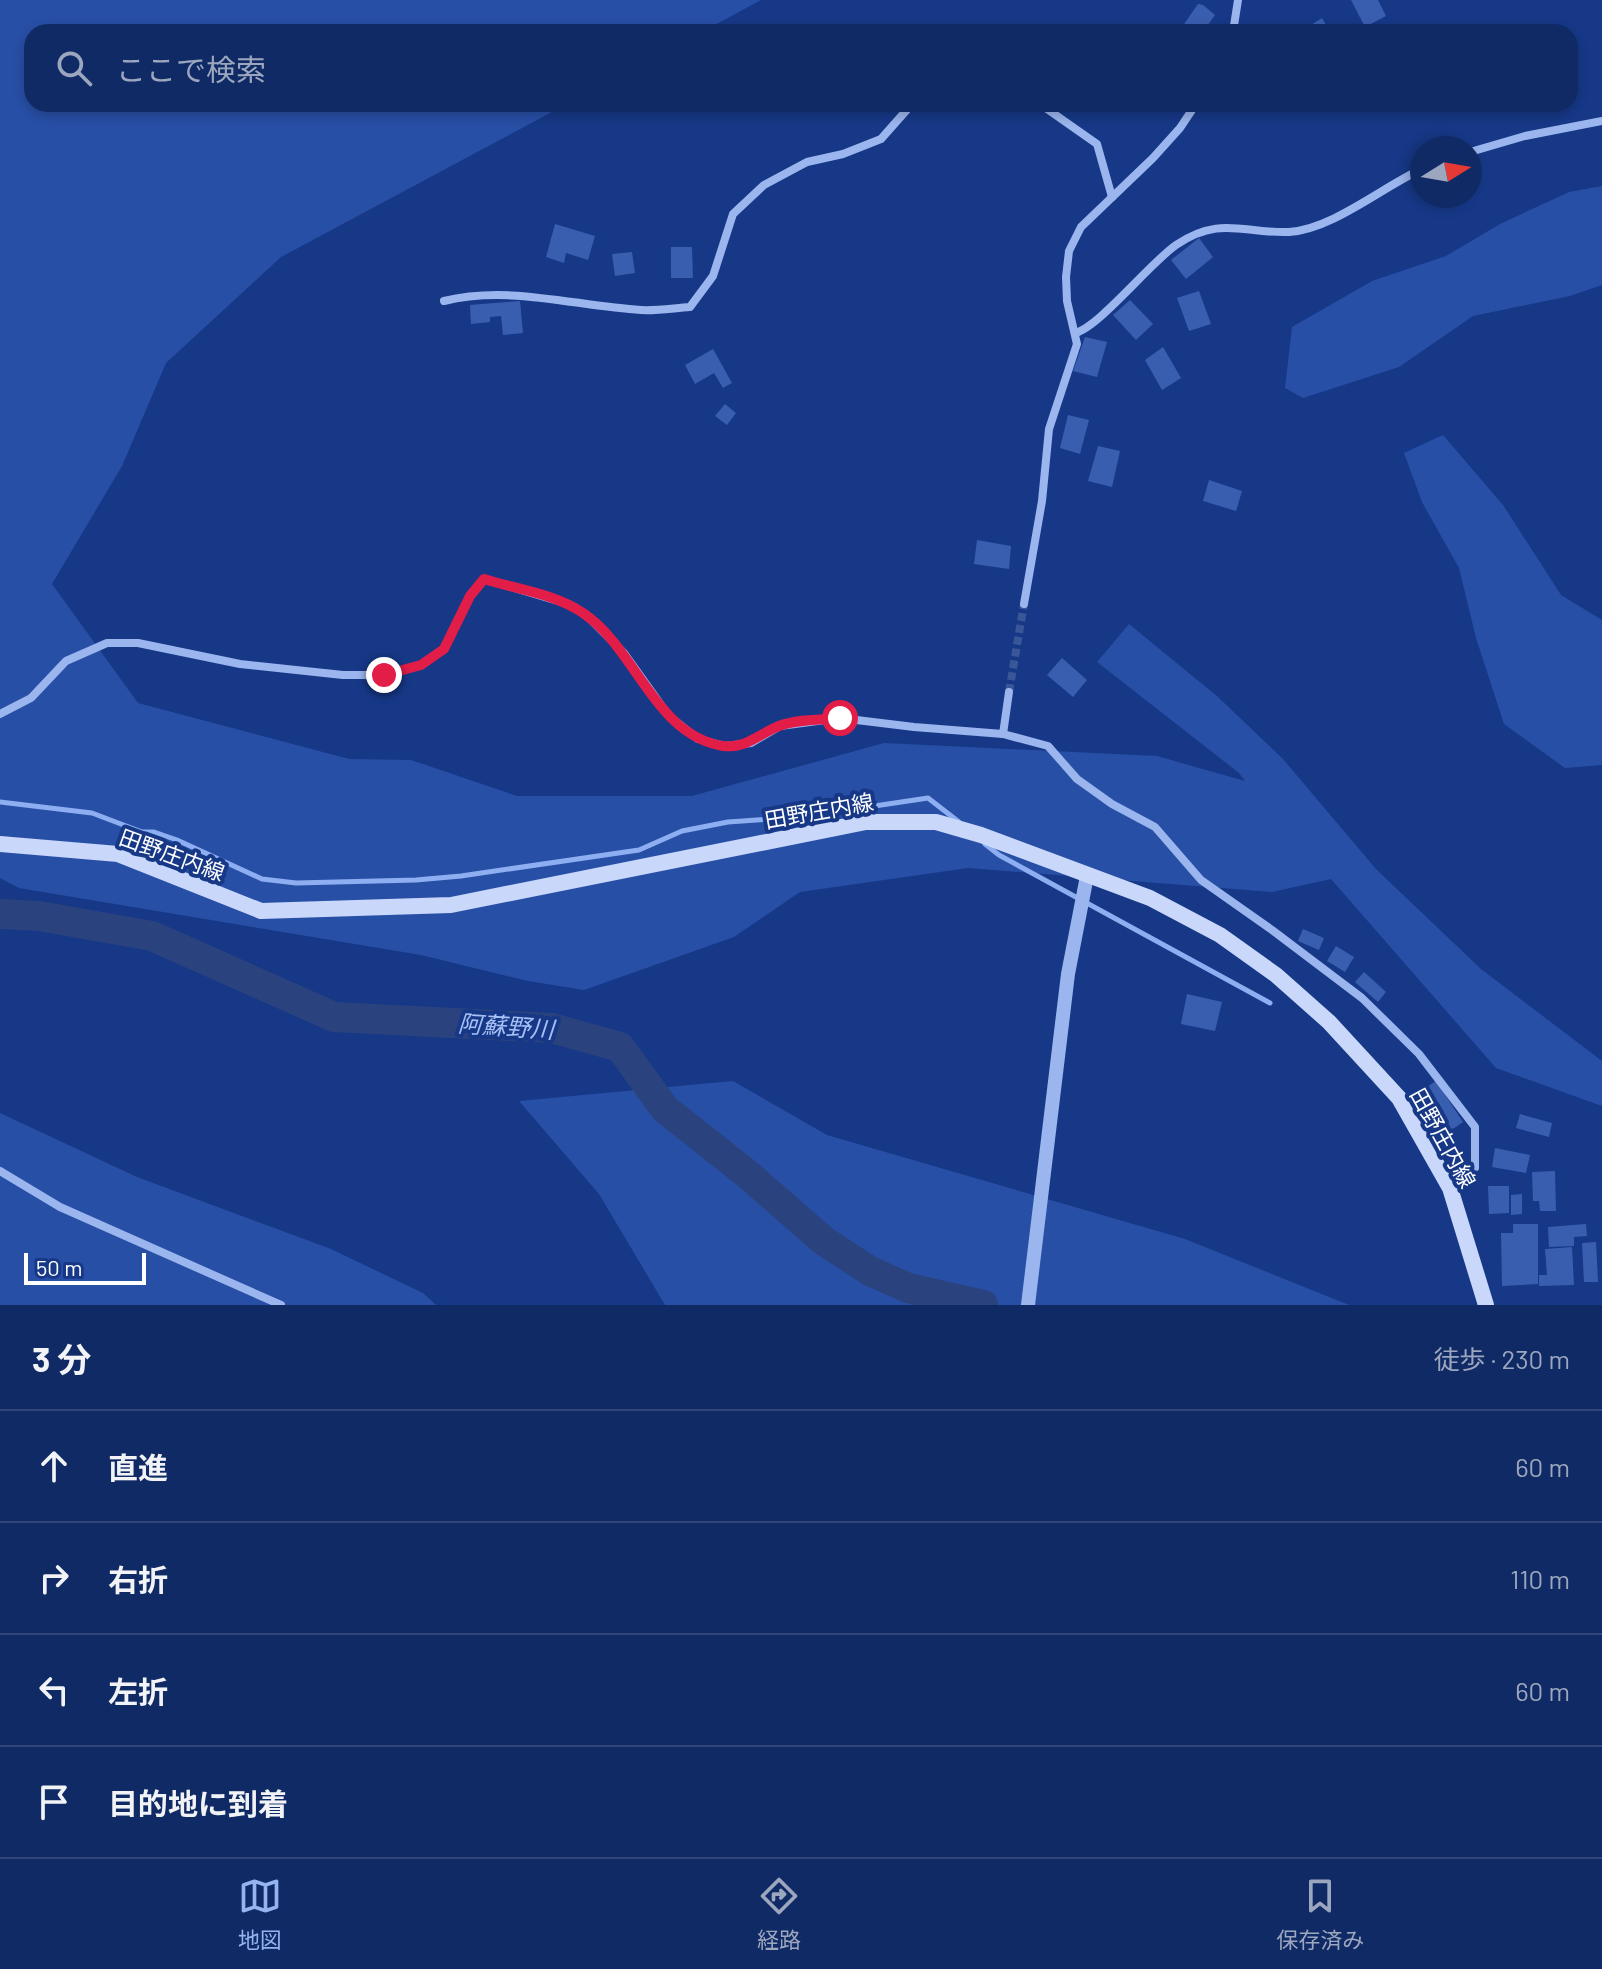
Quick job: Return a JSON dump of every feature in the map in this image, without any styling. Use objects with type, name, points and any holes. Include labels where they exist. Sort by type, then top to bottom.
[{"type":"main road","name":"田野庄内線","points":[[0,844],[118,854],[261,911],[451,905],[866,822],[936,822],[981,835],[1164,906],[1220,935],[1276,975],[1329,1022],[1399,1098],[1450,1188],[1486,1305]]},
{"type":"street","points":[[1234,24],[1238,0]]},
{"type":"street","points":[[444,301],[471,294],[496,294],[643,310],[690,307],[713,276],[733,214],[764,185],[807,162],[843,154],[881,139],[905,112]]},
{"type":"street","points":[[1051,112],[1097,144],[1112,197]]},
{"type":"street","points":[[1024,604],[1042,501],[1049,429],[1076,352],[1067,301],[1069,251],[1081,227],[1153,158],[1191,112]]},
{"type":"street","points":[[1482,149],[1525,136],[1602,121]]},
{"type":"street","points":[[1075,333],[1100,316],[1157,259],[1179,242],[1206,229],[1222,226],[1292,232],[1330,219],[1410,176]]},
{"type":"street","points":[[0,714],[31,698],[66,661],[107,643],[138,643],[240,664],[343,675],[384,675],[421,665],[444,649],[470,596],[484,579],[568,604],[585,614],[624,653],[669,716],[698,739],[725,746],[751,743],[780,726],[840,718],[1003,734],[1048,746],[1077,779],[1112,804],[1155,827],[1201,880],[1362,998],[1419,1054],[1475,1127],[1475,1168],[1450,1188]]},
{"type":"street","points":[[1003,734],[1009,692]]},
{"type":"street","points":[[1028,1305],[1068,974],[1087,876]]},
{"type":"street","points":[[0,1171],[60,1207],[281,1305]]},
{"type":"shaded area","points":[[0,0],[761,0],[717,24],[24,24],[24,112],[552,112],[281,257],[166,363],[122,466],[52,584],[138,703],[349,759],[411,760],[517,796],[692,796],[884,743],[1157,756],[1245,781],[1239,773],[1097,662],[1129,624],[1218,697],[1283,759],[1376,869],[1481,969],[1602,1061],[1602,1106],[1496,1068],[1331,879],[1272,892],[968,868],[800,892],[734,937],[584,990],[528,981],[421,955],[19,888],[0,878]]},
{"type":"shaded area","points":[[1602,186],[1602,285],[1570,296],[1473,316],[1399,367],[1303,398],[1285,388],[1292,327],[1372,281],[1446,256],[1500,224],[1569,192]]},
{"type":"shaded area","points":[[1443,435],[1503,505],[1561,595],[1602,620],[1602,765],[1565,768],[1504,724],[1476,638],[1459,568],[1422,502],[1404,453]]},
{"type":"shaded area","points":[[733,1081],[827,1135],[1185,1239],[1349,1305],[665,1305],[599,1194],[519,1101]]},
{"type":"shaded area","points":[[0,1113],[137,1177],[331,1249],[423,1293],[436,1305],[0,1305]]},
{"type":"building","points":[[1351,0],[1378,0],[1386,16],[1371,24],[1363,24]]},
{"type":"building","points":[[1198,4],[1215,15],[1209,24],[1184,24]]},
{"type":"building","points":[[555,224],[595,236],[588,260],[566,253],[564,263],[546,257]]},
{"type":"building","points":[[1199,238],[1213,257],[1186,279],[1171,260]]},
{"type":"building","points":[[671,247],[692,247],[693,278],[671,278]]},
{"type":"building","points":[[632,252],[635,273],[615,276],[612,254]]},
{"type":"building","points":[[1199,291],[1211,324],[1189,331],[1177,298]]},
{"type":"building","points":[[1130,300],[1153,324],[1136,340],[1113,315]]},
{"type":"building","points":[[520,301],[523,333],[503,335],[501,316],[490,317],[490,322],[471,324],[470,305]]},
{"type":"building","points":[[1085,337],[1107,342],[1097,377],[1073,371]]},
{"type":"building","points":[[1163,347],[1181,378],[1162,390],[1145,360]]},
{"type":"building","points":[[713,349],[732,383],[723,388],[714,373],[695,384],[685,365]]},
{"type":"building","points":[[725,404],[736,413],[727,425],[715,416]]},
{"type":"building","points":[[1068,415],[1089,420],[1080,454],[1060,448]]},
{"type":"building","points":[[1098,446],[1120,451],[1112,487],[1088,481]]},
{"type":"building","points":[[1209,480],[1242,491],[1236,511],[1203,501]]},
{"type":"building","points":[[977,540],[1011,546],[1009,569],[974,564]]},
{"type":"building","points":[[1062,658],[1087,680],[1073,697],[1047,675]]},
{"type":"building","points":[[1303,929],[1324,938],[1319,950],[1298,941]]},
{"type":"building","points":[[1336,946],[1354,957],[1345,972],[1327,961]]},
{"type":"building","points":[[1364,972],[1386,992],[1378,1002],[1355,982]]},
{"type":"building","points":[[1187,994],[1222,1002],[1215,1031],[1181,1024]]},
{"type":"building","points":[[1436,1081],[1463,1122],[1443,1136],[1416,1094]]},
{"type":"building","points":[[1520,1114],[1552,1123],[1549,1137],[1516,1128]]},
{"type":"building","points":[[1495,1148],[1530,1155],[1526,1173],[1492,1167]]},
{"type":"building","points":[[1555,1171],[1556,1211],[1540,1211],[1539,1201],[1533,1201],[1532,1172]]},
{"type":"building","points":[[1488,1186],[1509,1186],[1509,1213],[1489,1214]]},
{"type":"building","points":[[1522,1194],[1522,1214],[1511,1215],[1511,1195]]},
{"type":"building","points":[[1513,1224],[1538,1224],[1538,1284],[1502,1286],[1501,1233],[1513,1233]]},
{"type":"building","points":[[1586,1224],[1587,1236],[1574,1237],[1574,1246],[1549,1247],[1548,1227]]},
{"type":"building","points":[[1596,1242],[1598,1282],[1584,1282],[1582,1243]]},
{"type":"building","points":[[1572,1247],[1574,1285],[1539,1286],[1539,1275],[1547,1275],[1545,1249]]},
{"type":"waterway","points":[[0,802],[92,813],[142,832],[154,832],[177,840],[262,879],[296,883],[461,876],[639,850],[682,831],[728,822],[801,817],[928,798],[959,822]]},
{"type":"waterway","points":[[985,844],[999,855],[1270,1003]]},
{"type":"waterway","name":"阿蘇野川","points":[[0,914],[39,916],[152,936],[334,1017],[552,1028],[620,1047],[665,1109],[746,1173],[824,1241],[870,1271],[908,1288],[983,1305]]},
{"type":"tunnel","points":[[1009,692],[1024,604]]},
{"type":"route","points":[[384,675],[421,665],[444,649],[470,596],[484,579],[568,604],[585,614],[624,653],[669,716],[698,739],[725,746],[751,743],[780,726],[840,718]]}]
